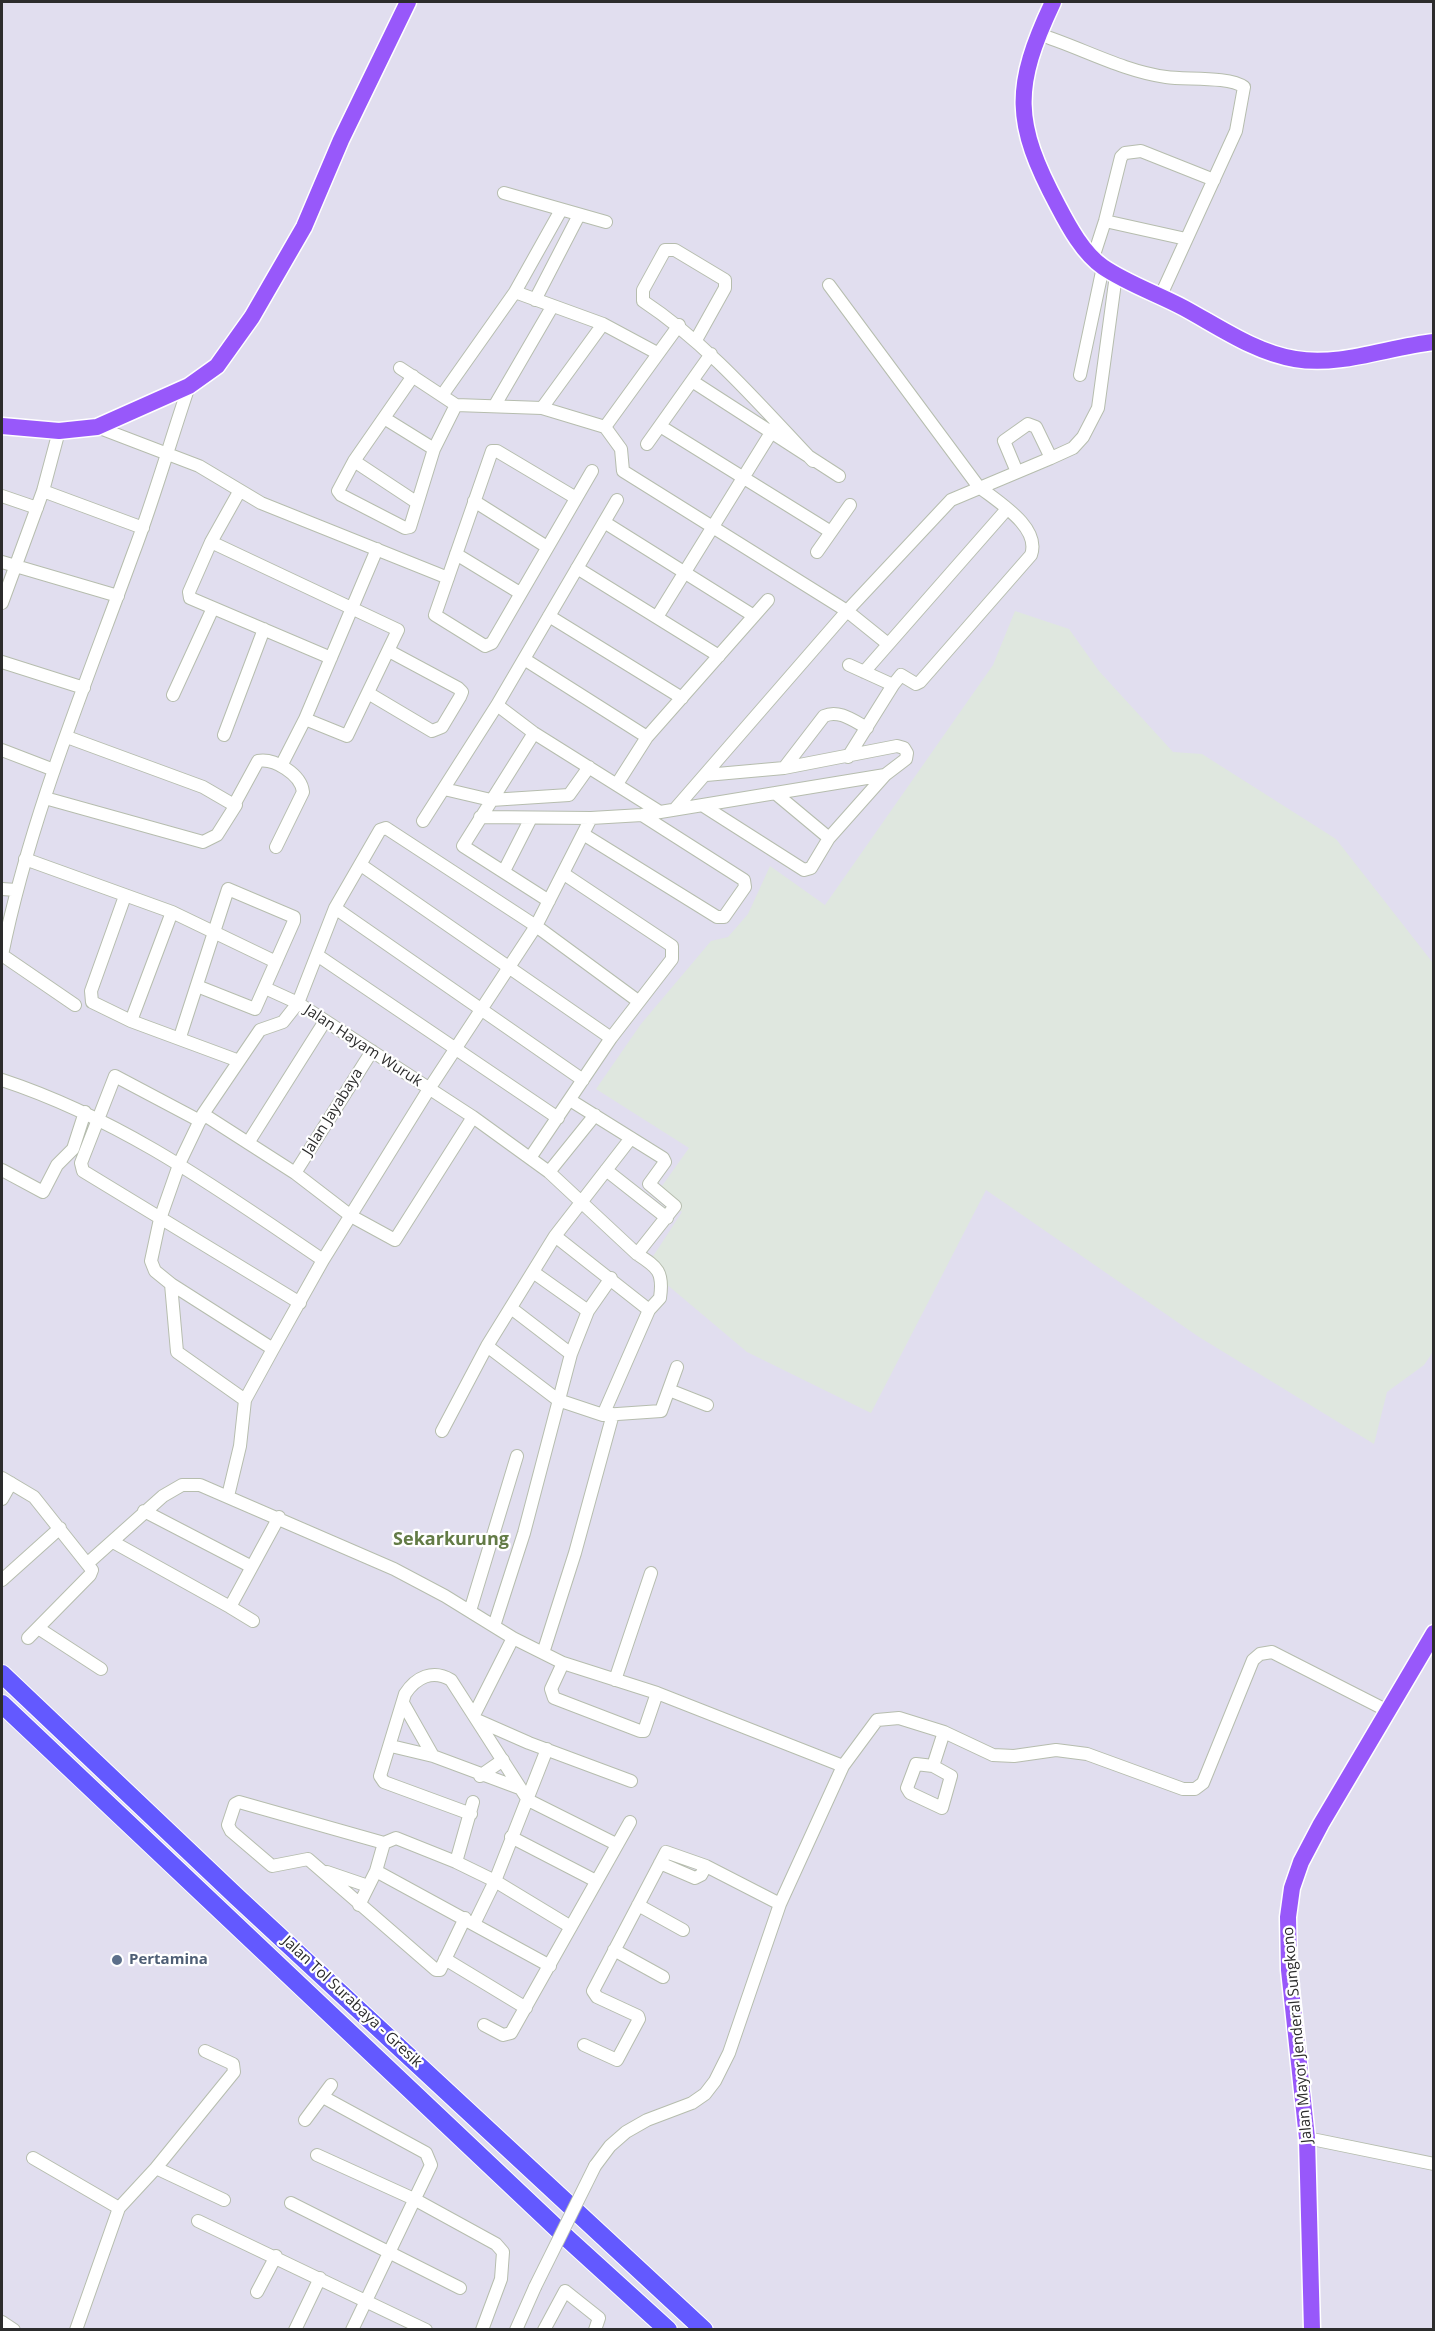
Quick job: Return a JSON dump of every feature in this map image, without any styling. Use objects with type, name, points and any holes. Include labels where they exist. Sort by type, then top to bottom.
[{"type":"highway","name":"Jalan Tol Surabaya - Gresik","points":[[2,1674],[211,1873],[704,2330]]},
{"type":"highway","name":"Jalan Tol Surabaya - Gresik","points":[[2,1704],[559,2231],[668,2330]]},
{"type":"main road","points":[[2,426],[59,431],[97,427],[189,386],[217,366],[237,341],[304,227],[341,140],[408,2]]},
{"type":"main road","points":[[1053,2],[1038,34],[1026,72],[1021,103],[1024,127],[1034,156],[1070,228],[1104,267],[1257,347],[1293,359],[1319,362],[1434,342]]},
{"type":"main road","name":"Jalan Mayor Jenderal Sungkono","points":[[1312,2330],[1307,2138],[1289,1971],[1288,1917],[1292,1888],[1301,1862],[1386,1710],[1434,1633]]},
{"type":"street","points":[[1038,34],[1133,69],[1164,77],[1232,83],[1244,87],[1236,131],[1161,295]]},
{"type":"street","points":[[675,809],[847,611],[951,500],[978,486],[1072,448],[1083,437],[1098,408],[1106,221],[1121,157],[1125,153],[1141,151],[1214,180]]},
{"type":"street","points":[[504,193],[606,222]]},
{"type":"street","points":[[443,394],[515,292],[561,210]]},
{"type":"street","points":[[535,300],[579,216]]},
{"type":"street","points":[[1106,221],[1186,239]]},
{"type":"street","points":[[696,340],[725,288],[725,280],[670,249],[662,254],[641,297],[642,301],[679,325],[711,354],[774,428],[813,461],[839,476]]},
{"type":"street","points":[[1080,375],[1104,267]]},
{"type":"street","points":[[829,285],[978,486],[1007,508],[1032,535],[1035,544],[1031,555],[920,682],[916,684],[901,675],[848,757]]},
{"type":"street","points":[[515,292],[603,324],[657,353]]},
{"type":"street","points":[[495,405],[552,307]]},
{"type":"street","points":[[542,408],[603,324]]},
{"type":"street","points":[[605,427],[679,325]]},
{"type":"street","points":[[647,444],[711,354]]},
{"type":"street","points":[[400,368],[443,394],[456,405],[542,408],[605,427],[621,449],[623,471],[714,525],[847,611],[888,644]]},
{"type":"street","points":[[413,376],[354,461],[338,491],[341,495],[405,528],[410,526],[434,449],[456,405]]},
{"type":"street","points":[[692,381],[774,428]]},
{"type":"street","points":[[75,1005],[2,956],[16,890],[54,770],[143,528],[189,386]]},
{"type":"street","points":[[384,418],[434,449]]},
{"type":"street","points":[[1017,472],[1004,441],[1028,424],[1036,427],[1051,458]]},
{"type":"street","points":[[660,426],[831,532]]},
{"type":"street","points":[[97,427],[199,466],[239,492],[302,521],[448,578]]},
{"type":"street","points":[[657,618],[774,428]]},
{"type":"street","points":[[2,603],[44,490],[59,431]]},
{"type":"street","points":[[576,498],[497,451],[492,451],[435,615],[484,646],[492,643],[592,471]]},
{"type":"street","points":[[354,461],[416,502]]},
{"type":"street","points":[[44,490],[143,528]]},
{"type":"street","points":[[239,492],[211,542],[189,592],[193,600],[331,658]]},
{"type":"street","points":[[2,496],[37,508]]},
{"type":"street","points":[[423,821],[497,705],[616,500]]},
{"type":"street","points":[[474,501],[547,546]]},
{"type":"street","points":[[817,552],[850,505]]},
{"type":"street","points":[[864,672],[1007,508]]},
{"type":"street","points":[[604,522],[754,616]]},
{"type":"street","points":[[211,542],[395,627],[397,635],[347,736],[305,719]]},
{"type":"street","points":[[281,766],[305,719],[377,549]]},
{"type":"street","points":[[456,554],[520,592]]},
{"type":"street","points":[[2,562],[118,596]]},
{"type":"street","points":[[577,568],[719,656]]},
{"type":"street","points":[[617,784],[648,737],[768,600]]},
{"type":"street","points":[[173,695],[213,608]]},
{"type":"street","points":[[549,616],[682,698]]},
{"type":"street","points":[[224,735],[264,628]]},
{"type":"street","points":[[368,693],[432,731],[442,727],[460,697],[462,692],[458,688],[389,651]]},
{"type":"street","points":[[524,659],[648,737]]},
{"type":"street","points":[[2,662],[84,688]]},
{"type":"street","points":[[849,665],[893,685]]},
{"type":"street","points":[[497,705],[534,733],[660,812]]},
{"type":"street","points":[[784,768],[824,716],[830,713],[839,714],[867,728]]},
{"type":"street","points":[[534,733],[463,846],[549,901]]},
{"type":"street","points":[[67,737],[203,787],[230,804],[236,805]]},
{"type":"street","points":[[702,805],[804,870],[811,868],[829,838],[885,775],[906,759],[904,748],[897,746],[784,768],[706,775]]},
{"type":"street","points":[[2,750],[54,770]]},
{"type":"street","points":[[45,798],[203,842],[217,836],[236,805],[258,761],[270,760],[301,783],[303,792],[276,847]]},
{"type":"street","points":[[444,789],[491,800],[571,795],[589,767]]},
{"type":"street","points":[[480,817],[591,818],[642,815],[885,775]]},
{"type":"street","points":[[775,793],[829,838]]},
{"type":"street","points":[[583,834],[717,917],[724,917],[745,887],[744,880],[642,815]]},
{"type":"street","points":[[504,872],[531,818]]},
{"type":"street","points":[[228,1496],[240,1446],[245,1400],[323,1260],[429,1089],[536,926],[591,818]]},
{"type":"street","points":[[273,1349],[171,1284],[155,1271],[151,1261],[160,1220],[180,1162],[202,1117],[260,1030],[283,1022],[298,1004],[335,908],[380,830],[386,828],[536,926],[638,1001]]},
{"type":"street","points":[[25,859],[172,912],[276,962]]},
{"type":"street","points":[[361,865],[611,1038]]},
{"type":"street","points":[[530,1158],[611,1038],[638,1001],[667,970],[672,959],[672,946],[564,874]]},
{"type":"street","points":[[180,1037],[214,933],[230,888],[291,915],[294,921],[257,1007],[253,1010],[197,986]]},
{"type":"street","points":[[2,889],[16,890]]},
{"type":"street","points":[[125,896],[91,996],[92,1002],[131,1021],[239,1060]]},
{"type":"street","points":[[335,908],[483,1008],[583,1080]]},
{"type":"street","points":[[131,1021],[172,912]]},
{"type":"street","points":[[317,955],[558,1118]]},
{"type":"street","name":"Jalan Hayam Wuruk","points":[[265,988],[298,1004],[372,1051],[472,1117],[549,1172],[637,1254],[656,1267],[661,1276],[660,1298],[649,1310]]},
{"type":"street","points":[[249,1143],[325,1021]]},
{"type":"street","name":"Jalan Jayabaya","points":[[295,1173],[372,1051]]},
{"type":"street","points":[[300,1303],[160,1220],[83,1171],[81,1162],[115,1076],[202,1117],[249,1143],[295,1173],[351,1215],[390,1238],[398,1237],[472,1117]]},
{"type":"street","points":[[2,1080],[97,1117],[180,1162],[323,1260]]},
{"type":"street","points":[[570,1100],[663,1158],[665,1162],[650,1184],[674,1203],[674,1210],[637,1254]]},
{"type":"street","points":[[2,1170],[43,1192],[57,1165],[73,1149],[85,1112]]},
{"type":"street","points":[[549,1172],[595,1115]]},
{"type":"street","points":[[442,1431],[487,1346],[555,1236],[631,1138]]},
{"type":"street","points":[[606,1170],[668,1218]]},
{"type":"street","points":[[543,1653],[575,1554],[608,1414],[649,1310],[555,1236]]},
{"type":"street","points":[[533,1272],[588,1311]]},
{"type":"street","points":[[494,1626],[524,1533],[571,1354],[588,1311],[611,1278]]},
{"type":"street","points":[[171,1284],[177,1352],[245,1400]]},
{"type":"street","points":[[511,1308],[571,1354]]},
{"type":"street","points":[[487,1346],[558,1400],[608,1414],[661,1411],[677,1367]]},
{"type":"street","points":[[669,1390],[707,1406]]},
{"type":"street","points":[[470,1611],[517,1456]]},
{"type":"street","points":[[2,1499],[6,1480],[34,1497],[92,1570],[90,1575],[28,1638]]},
{"type":"street","points":[[88,1563],[113,1542],[144,1510],[182,1485],[200,1485],[279,1517],[394,1569],[513,1638],[563,1663],[657,1693],[843,1766]]},
{"type":"street","points":[[144,1510],[250,1566]]},
{"type":"street","points":[[230,1607],[250,1566],[279,1517]]},
{"type":"street","points":[[2,1580],[60,1528]]},
{"type":"street","points":[[113,1542],[253,1621]]},
{"type":"street","points":[[615,1680],[651,1573]]},
{"type":"street","points":[[38,1628],[101,1669]]},
{"type":"street","points":[[476,1717],[513,1638]]},
{"type":"street","points":[[516,2330],[595,2166],[610,2146],[626,2132],[648,2120],[692,2103],[705,2094],[715,2081],[729,2053],[780,1904],[843,1766],[877,1720],[899,1718],[944,1732],[993,1755],[1014,1756],[1056,1750],[1087,1755],[1183,1790],[1195,1789],[1203,1783],[1244,1678],[1253,1660],[1260,1654],[1272,1653],[1386,1710]]},
{"type":"street","points":[[563,1663],[551,1689],[554,1698],[640,1731],[644,1731],[657,1693]]},
{"type":"street","points":[[456,1862],[472,1808],[382,1780],[380,1776],[410,1686],[431,1673],[441,1674],[451,1680],[528,1800],[616,1844]]},
{"type":"street","points":[[404,1703],[433,1756]]},
{"type":"street","points":[[476,1717],[547,1749],[631,1781]]},
{"type":"street","points":[[933,1766],[944,1732]]},
{"type":"street","points":[[391,1746],[433,1756],[480,1776],[519,1788]]},
{"type":"street","points":[[547,1749],[495,1881],[445,1959],[440,1971],[435,1971],[358,1905],[323,1871],[305,1859],[272,1866],[229,1828],[235,1804],[239,1802],[384,1844],[396,1839],[403,1840],[495,1881],[571,1927]]},
{"type":"street","points":[[480,1776],[503,1760]]},
{"type":"street","points":[[484,2025],[507,2034],[526,2008],[630,1822]]},
{"type":"street","points":[[511,1837],[596,1881]]},
{"type":"street","points":[[358,1905],[376,1871],[384,1844]]},
{"type":"street","points":[[584,2045],[617,2060],[639,2019],[638,2016],[594,1995],[593,1991],[660,1863],[695,1878],[701,1875],[706,1866],[780,1904]]},
{"type":"street","points":[[323,1871],[368,1886]]},
{"type":"street","points":[[376,1871],[550,1966]]},
{"type":"street","points":[[638,1905],[683,1930]]},
{"type":"street","points":[[614,1950],[663,1977]]},
{"type":"street","points":[[445,1959],[526,2008]]},
{"type":"street","points":[[76,2330],[119,2208],[156,2168],[235,2069],[231,2062],[205,2051]]},
{"type":"street","points":[[306,2120],[332,2085]]},
{"type":"street","points":[[323,2097],[426,2153],[431,2165],[352,2330]]},
{"type":"street","points":[[1307,2138],[1434,2164]]},
{"type":"street","points":[[317,2155],[414,2199],[486,2237],[503,2252],[501,2279],[482,2330]]},
{"type":"street","points":[[33,2158],[119,2208]]},
{"type":"street","points":[[156,2168],[224,2200]]},
{"type":"street","points":[[291,2203],[460,2288]]},
{"type":"street","points":[[198,2221],[276,2256],[426,2330]]},
{"type":"street","points":[[257,2292],[276,2256]]},
{"type":"street","points":[[295,2330],[320,2278]]},
{"type":"street","points":[[544,2330],[565,2291],[599,2318],[596,2330]]},
{"type":"street","points":[[2,2322],[14,2330]]},
{"type":"shaded area","points":[[1015,611],[1069,629],[1099,671],[1173,752],[1202,754],[1336,839],[1433,963],[1433,1352],[1424,1365],[1387,1392],[1374,1444],[1199,1337],[986,1190],[871,1413],[747,1352],[646,1267],[682,1212],[657,1193],[689,1148],[596,1089],[641,1024],[711,941],[728,937],[748,914],[770,866],[825,905],[993,665]]},
{"type":"place","name":"Pertamina","points":[[117,1960]]},
{"type":"district","name":"Sekarkurung","points":[[451,1540]]}]
